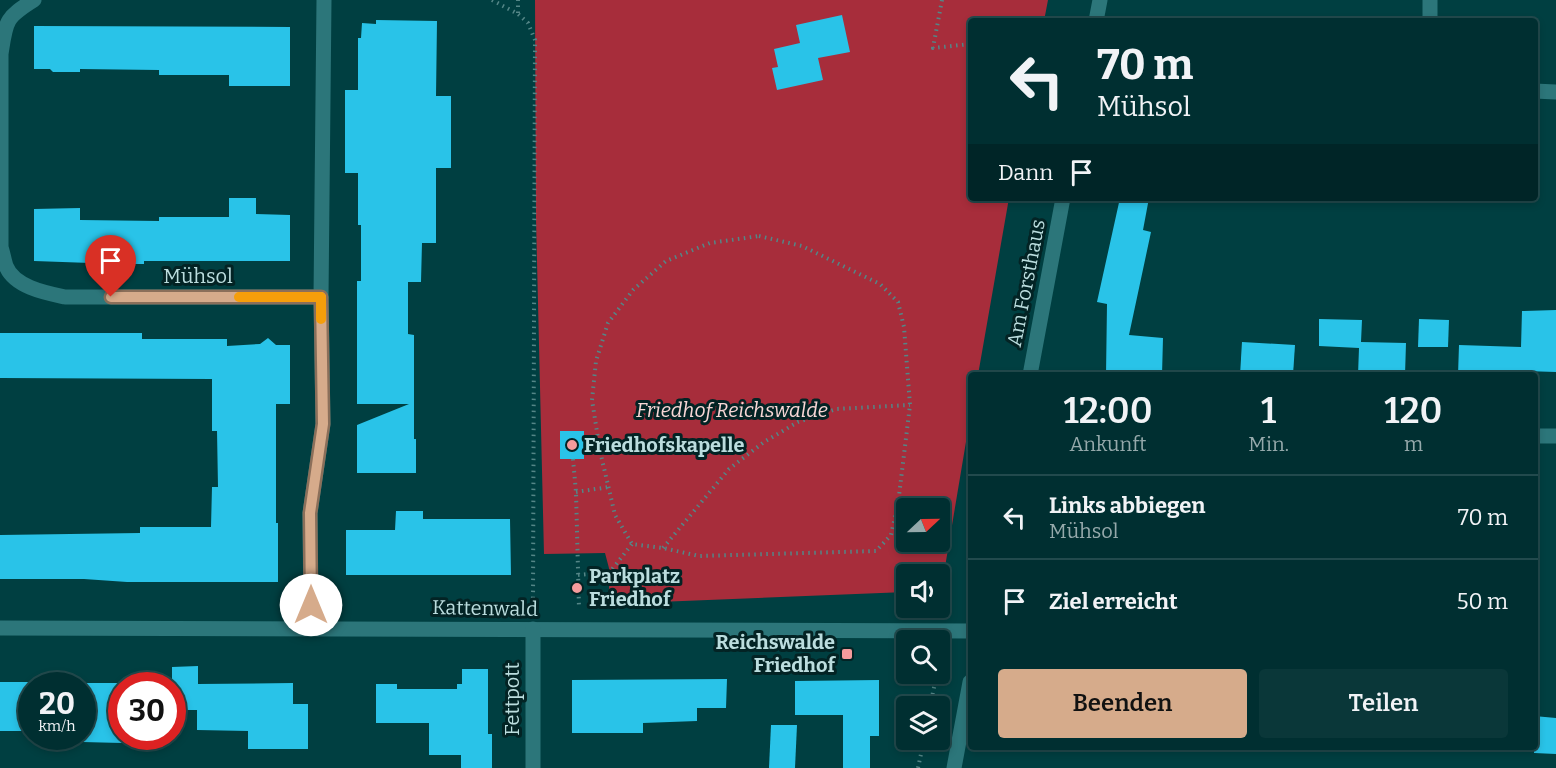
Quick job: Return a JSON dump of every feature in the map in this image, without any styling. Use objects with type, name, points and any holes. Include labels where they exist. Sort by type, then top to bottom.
[{"type":"street","name":"Mühsol","points":[[34,0],[16,12],[5,26],[1,54],[1,247],[7,269],[21,282],[40,292],[65,297],[321,297]]},
{"type":"street","points":[[311,628],[310,513],[323,424],[321,297],[324,0]]},
{"type":"street","points":[[1097,18],[1100,0]]},
{"type":"street","points":[[1430,0],[1430,18]]},
{"type":"street","points":[[1538,92],[1556,92]]},
{"type":"street","name":"Am Forsthaus","points":[[1031,372],[1062,201]]},
{"type":"street","points":[[1538,436],[1556,436]]},
{"type":"street","name":"Kattenwald","points":[[0,628],[968,631]]},
{"type":"street","name":"Fettpott","points":[[533,629],[533,768]]},
{"type":"street","points":[[954,768],[968,693]]},
{"type":"path","points":[[492,0],[528,22],[535,40],[533,629]]},
{"type":"path","points":[[518,0],[518,14]]},
{"type":"path","points":[[942,0],[933,48],[968,44]]},
{"type":"path","points":[[759,236],[802,246],[880,284],[898,302],[904,327],[910,405],[898,504],[891,535],[876,551],[699,556],[632,544],[615,514],[592,400],[596,361],[608,323],[633,290],[666,261],[710,243],[759,236]]},
{"type":"path","points":[[663,548],[729,469],[764,442],[798,422],[836,409],[910,405]]},
{"type":"path","points":[[573,459],[576,492],[579,631]]},
{"type":"path","points":[[576,492],[609,488]]},
{"type":"path","points":[[578,575],[610,572],[632,544]]},
{"type":"path","points":[[918,768],[922,750]]},
{"type":"green space","name":"Friedhof Reichswalde","points":[[535,0],[1048,0],[1045,18],[968,18],[968,201],[1008,201],[979,372],[968,372],[968,430],[950,537],[950,498],[896,498],[896,552],[948,552],[946,564],[896,564],[896,592],[608,604],[610,572],[605,553],[544,554],[536,219]]},
{"type":"building","points":[[842,15],[850,52],[818,58],[823,80],[777,90],[772,68],[778,67],[774,49],[800,43],[796,25]]},
{"type":"building","points":[[376,20],[437,21],[436,96],[451,96],[451,168],[436,168],[436,243],[422,243],[421,282],[408,282],[408,334],[414,335],[416,473],[357,473],[357,425],[409,404],[357,404],[357,281],[361,281],[361,225],[358,225],[358,173],[345,173],[345,90],[358,90],[358,38],[361,38],[362,23],[376,24]]},
{"type":"building","points":[[34,26],[290,27],[290,86],[229,86],[229,75],[159,75],[159,70],[80,69],[80,72],[53,72],[50,69],[34,69]]},
{"type":"building","points":[[229,198],[256,198],[256,214],[290,215],[290,261],[144,261],[144,264],[119,264],[34,261],[34,209],[80,208],[80,220],[159,221],[159,217],[229,217]]},
{"type":"building","points":[[1119,201],[1148,201],[1143,230],[1151,232],[1129,335],[1163,338],[1162,372],[1106,372],[1107,304],[1097,302]]},
{"type":"building","points":[[1556,310],[1556,372],[1495,370],[1495,372],[1458,372],[1459,345],[1521,347],[1522,311]]},
{"type":"building","points":[[1319,319],[1362,320],[1361,342],[1406,343],[1405,372],[1358,372],[1359,348],[1319,346]]},
{"type":"building","points":[[1419,319],[1449,320],[1448,347],[1418,347]]},
{"type":"building","points":[[0,333],[142,333],[142,339],[227,339],[227,346],[260,344],[268,338],[276,345],[290,345],[290,404],[276,404],[278,582],[0,579],[0,535],[140,533],[140,527],[211,527],[212,487],[218,487],[217,431],[212,431],[212,379],[0,378]]},
{"type":"building","points":[[1242,342],[1295,345],[1293,372],[1240,372]]},
{"type":"building","name":"Friedhofskapelle","points":[[560,431],[584,431],[584,459],[560,459]]},
{"type":"building","points":[[396,511],[423,511],[423,519],[510,519],[511,575],[346,575],[346,530],[395,530]]},
{"type":"building","points":[[198,666],[198,684],[293,683],[293,704],[308,704],[308,749],[248,749],[248,731],[197,730],[197,710],[186,710],[186,672],[172,672],[172,667]]},
{"type":"building","points":[[462,669],[488,669],[488,734],[492,734],[492,768],[461,768],[461,755],[429,755],[429,723],[376,723],[376,684],[397,684],[397,689],[457,689],[457,684],[462,684]]},
{"type":"building","points":[[727,679],[726,708],[697,708],[697,721],[643,723],[643,733],[572,733],[572,680]]},
{"type":"building","points":[[879,680],[879,736],[870,736],[870,768],[843,768],[843,715],[795,715],[795,681]]},
{"type":"building","points":[[0,682],[18,682],[18,731],[0,731]]},
{"type":"building","points":[[96,683],[108,683],[108,743],[96,742]]},
{"type":"building","points":[[1538,716],[1556,718],[1556,754],[1534,753],[1534,750],[1538,750]]},
{"type":"building","points":[[771,725],[797,725],[795,768],[769,768]]},
{"type":"slow traffic","points":[[239,297],[321,297],[321,319]]},
{"type":"place","name":"Friedhofskapelle","points":[[572,445]]},
{"type":"place","name":"Parkplatz Friedhof","points":[[577,588]]},
{"type":"place","name":"Reichswalde Friedhof","points":[[847,654]]},
{"type":"route","points":[[111,297],[321,297],[323,424],[310,513],[311,605]]}]
